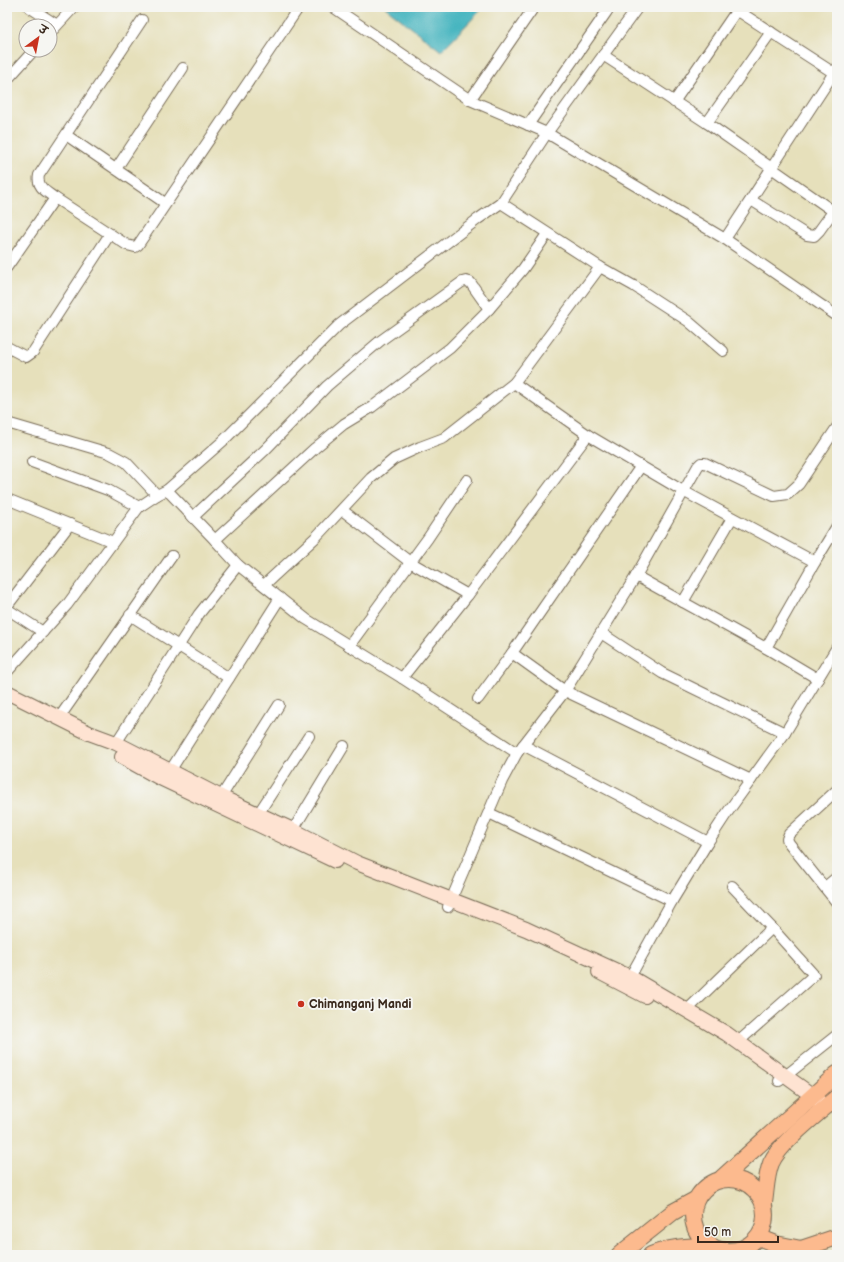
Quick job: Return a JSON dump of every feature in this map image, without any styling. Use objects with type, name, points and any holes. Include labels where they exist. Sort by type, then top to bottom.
[{"type":"main road","points":[[620,1255],[673,1212],[695,1200],[706,1186],[722,1178],[837,1074]]},
{"type":"main road","points":[[651,1255],[659,1251],[676,1247],[710,1246],[733,1253],[744,1248],[758,1237],[765,1221],[764,1203],[767,1178],[772,1162],[783,1145],[837,1097]]},
{"type":"main road","points":[[722,1178],[740,1179],[755,1188],[764,1203]]},
{"type":"main road","points":[[695,1200],[692,1217],[697,1234],[710,1246]]},
{"type":"main road","points":[[758,1237],[776,1244],[801,1249],[837,1237]]},
{"type":"main road","points":[[817,1255],[837,1247]]},
{"type":"street","points":[[29,7],[42,18]]},
{"type":"street","points":[[58,25],[74,7]]},
{"type":"street","points":[[142,20],[38,180],[40,187],[55,198],[126,245],[135,247],[138,245],[299,7]]},
{"type":"street","points":[[333,7],[470,100],[547,133],[726,239],[837,316]]},
{"type":"street","points":[[470,100],[534,7]]},
{"type":"street","points":[[528,125],[610,7]]},
{"type":"street","points":[[7,672],[67,605],[139,507],[167,490],[223,441],[340,325],[478,219],[502,203],[547,133],[638,7]]},
{"type":"street","points":[[674,102],[736,8],[771,32],[836,72],[726,239]]},
{"type":"street","points":[[707,123],[771,32]]},
{"type":"street","points":[[603,55],[707,123],[772,168],[835,208],[814,236],[807,235],[751,200]]},
{"type":"street","points":[[7,80],[27,58]]},
{"type":"street","points":[[116,169],[183,68]]},
{"type":"street","points":[[66,135],[165,203]]},
{"type":"street","points":[[7,267],[55,198]]},
{"type":"street","points":[[502,203],[547,234],[634,286],[688,321],[723,352]]},
{"type":"street","points":[[7,347],[26,357],[33,352],[110,234]]},
{"type":"street","points":[[215,540],[314,448],[344,424],[372,406],[450,348],[489,309],[523,269],[547,234]]},
{"type":"street","points":[[264,584],[315,538],[371,478],[394,459],[444,438],[514,384],[600,267]]},
{"type":"street","points":[[193,517],[264,450],[327,386],[380,341],[462,282],[470,282],[489,309]]},
{"type":"street","points":[[514,384],[588,435],[683,491],[815,562]]},
{"type":"street","points":[[7,423],[109,453],[126,462],[157,495]]},
{"type":"street","points":[[449,903],[502,781],[520,749],[565,690],[601,633],[636,576],[698,466],[701,463],[705,463],[774,496],[788,494],[799,484],[837,427]]},
{"type":"street","points":[[402,678],[468,595],[588,435]]},
{"type":"street","points":[[32,462],[108,490],[139,507]]},
{"type":"street","points":[[478,699],[512,653],[641,466]]},
{"type":"street","points":[[349,646],[468,480]]},
{"type":"street","points":[[167,490],[238,565],[264,584],[306,619],[520,749],[708,842]]},
{"type":"street","points":[[7,499],[113,542]]},
{"type":"street","points":[[342,510],[410,562],[468,595]]},
{"type":"street","points":[[683,602],[732,518]]},
{"type":"street","points":[[43,632],[7,608],[70,524]]},
{"type":"street","points":[[766,648],[837,526]]},
{"type":"street","points":[[59,718],[172,556]]},
{"type":"street","points":[[116,743],[199,614],[238,565]]},
{"type":"street","points":[[636,576],[766,648],[818,679]]},
{"type":"street","points":[[170,771],[280,598]]},
{"type":"street","points":[[130,615],[229,678]]},
{"type":"street","points":[[601,633],[662,673],[785,733]]},
{"type":"street","points":[[630,977],[672,901],[708,842],[727,813],[785,733],[837,647]]},
{"type":"street","points":[[512,653],[565,690],[751,780]]},
{"type":"street","points":[[7,692],[89,734],[109,749],[158,777],[357,862],[572,958],[638,992],[746,1056],[782,1079],[810,1099],[822,1110]]},
{"type":"street","points":[[221,797],[279,705]]},
{"type":"street","points":[[89,734],[116,743],[221,797],[258,814],[291,835]]},
{"type":"street","points":[[258,814],[309,736]]},
{"type":"street","points":[[291,835],[344,746]]},
{"type":"street","points":[[837,790],[789,834],[787,839],[837,902]]},
{"type":"street","points":[[489,813],[672,901]]},
{"type":"street","points":[[825,887],[837,877]]},
{"type":"street","points":[[732,886],[814,975],[738,1042]]},
{"type":"street","points":[[449,903],[526,929],[630,977],[738,1042],[782,1079]]},
{"type":"street","points":[[686,1010],[772,928]]},
{"type":"street","points":[[782,1079],[837,1035]]},
{"type":"water","points":[[385,7],[484,7],[441,51]]},
{"type":"place","name":"Chimanganj Mandi","points":[[301,1004]]}]
